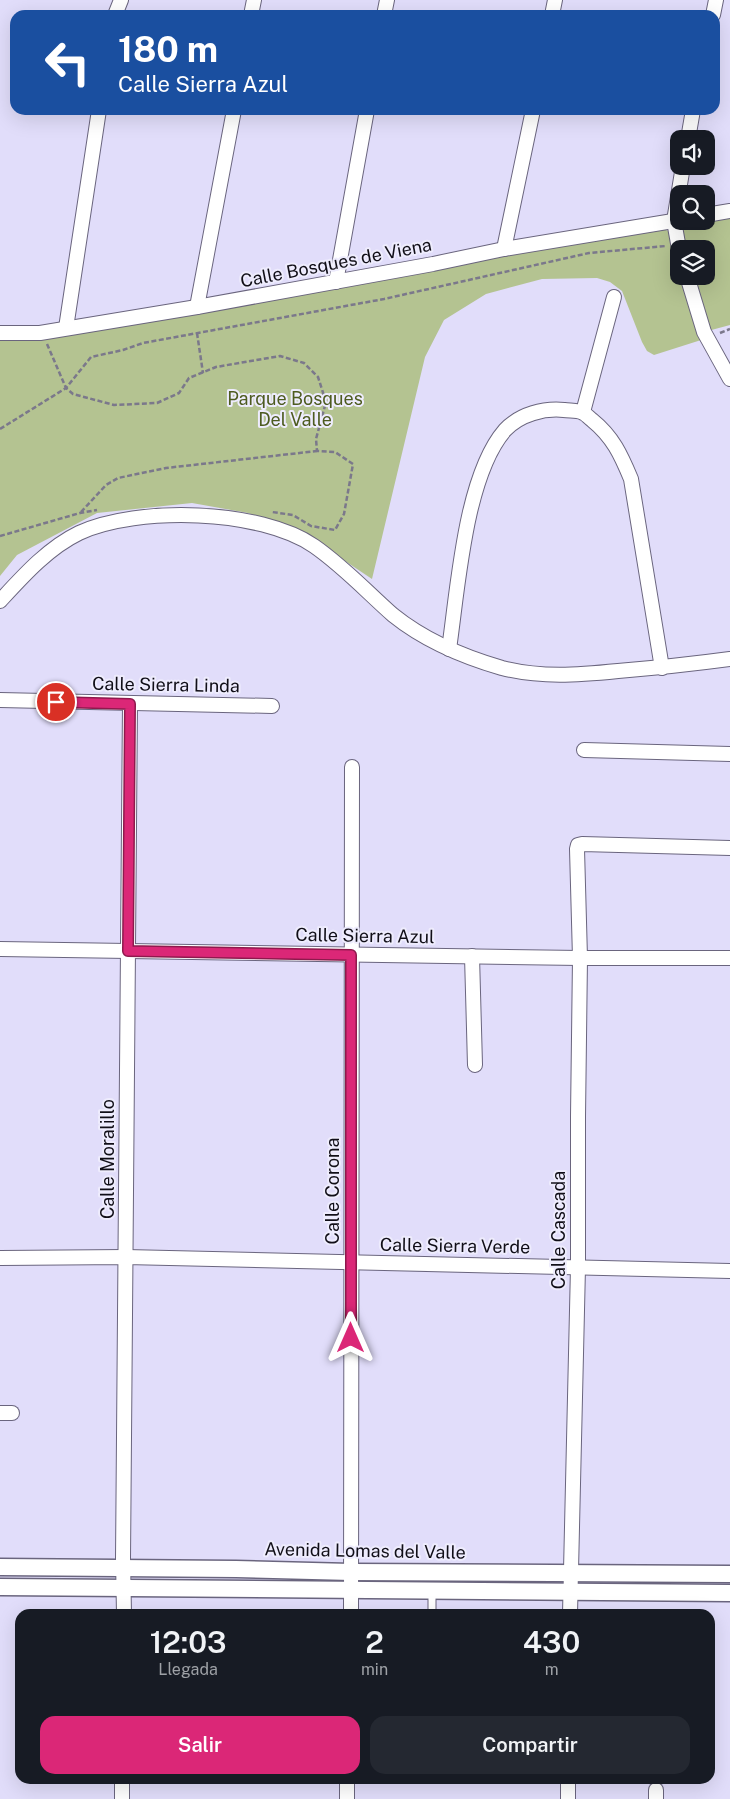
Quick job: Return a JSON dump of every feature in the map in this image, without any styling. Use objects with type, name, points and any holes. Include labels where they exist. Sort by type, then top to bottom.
[{"type":"street","points":[[66,328],[99,115]]},
{"type":"street","points":[[197,307],[233,115]]},
{"type":"street","points":[[336,282],[366,115]]},
{"type":"street","points":[[504,249],[532,115]]},
{"type":"street","points":[[690,130],[692,115]]},
{"type":"street","points":[[715,214],[730,211]]},
{"type":"street","name":"Calle Bosques de Viena","points":[[0,333],[40,333],[197,307],[504,249],[670,221]]},
{"type":"street","points":[[690,285],[704,332],[730,379]]},
{"type":"street","points":[[583,412],[614,297]]},
{"type":"street","points":[[449,649],[466,528],[481,473],[492,447],[507,429],[523,417],[537,412],[555,410],[583,412],[603,429],[621,453],[631,479],[662,668]]},
{"type":"street","points":[[0,601],[60,544],[98,525],[126,519],[156,516],[220,517],[252,522],[286,531],[313,545],[337,563],[395,616],[419,632],[449,649],[501,668],[536,675],[563,676],[662,668],[730,659]]},
{"type":"street","name":"Calle Sierra Linda","points":[[0,700],[272,706]]},
{"type":"street","name":"Calle Moralillo","points":[[124,1609],[130,704]]},
{"type":"street","points":[[584,750],[730,754]]},
{"type":"street","name":"Calle Corona","points":[[351,1609],[352,767]]},
{"type":"street","name":"Calle Cascada","points":[[570,1609],[578,1267],[580,958],[578,846],[592,844],[730,848]]},
{"type":"street","name":"Calle Sierra Azul","points":[[0,949],[580,958],[730,958]]},
{"type":"street","points":[[472,956],[475,1065]]},
{"type":"street","name":"Calle Sierra Verde","points":[[0,1258],[126,1257],[730,1271]]},
{"type":"street","name":"Avenida Lomas del Valle","points":[[0,1566],[351,1572],[730,1574]]},
{"type":"street","points":[[0,1587],[730,1593]]},
{"type":"street","points":[[122,1784],[122,1799]]},
{"type":"street","points":[[347,1784],[347,1799]]},
{"type":"street","points":[[568,1784],[568,1799]]},
{"type":"lane","points":[[432,1590],[432,1609]]},
{"type":"path","points":[[0,429],[66,388],[91,357],[123,350],[143,343],[384,299],[589,253],[670,248]]},
{"type":"path","points":[[719,334],[730,329]]},
{"type":"path","points":[[197,333],[202,372]]},
{"type":"path","points":[[44,337],[66,388],[72,394],[114,405],[157,403],[179,393],[189,378],[216,367],[280,356],[304,363],[318,377],[326,402],[316,439],[317,451]]},
{"type":"path","points":[[80,513],[106,485],[118,478],[166,468],[317,451],[335,452],[353,464],[344,514],[336,530],[312,526],[293,514],[264,511]]},
{"type":"path","points":[[0,536],[80,513],[100,510]]},
{"type":"green space","points":[[730,209],[730,325],[704,332],[690,285],[715,285],[715,240],[679,240],[679,230],[715,230],[715,216]]},
{"type":"green space","name":"Parque Bosques Del Valle","points":[[663,229],[669,231],[673,240],[670,240],[670,285],[686,285],[701,340],[654,355],[647,351],[622,291],[610,282],[597,278],[542,279],[486,294],[444,320],[425,357],[372,579],[306,535],[248,513],[192,503],[97,513],[17,555],[0,576],[0,339]]},
{"type":"route","points":[[56,702],[130,704],[128,951],[351,955],[351,1338]]}]
